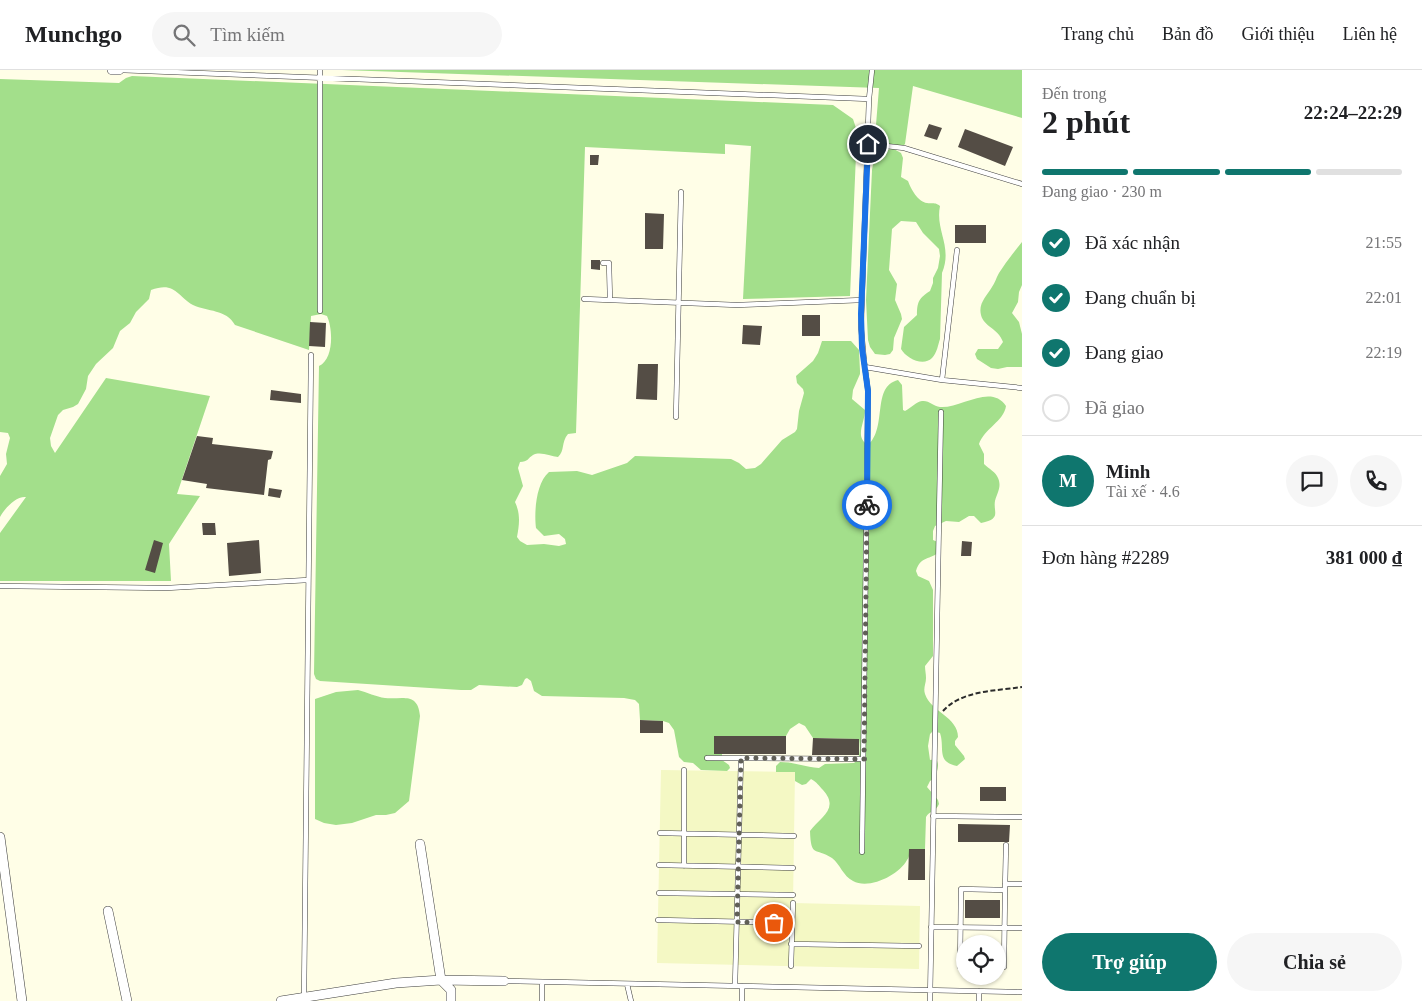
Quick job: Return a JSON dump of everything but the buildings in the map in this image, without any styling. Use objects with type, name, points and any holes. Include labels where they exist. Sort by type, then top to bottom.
[{"type":"street","points":[[112,70],[119,70]]},
{"type":"street","points":[[0,837],[22,1001]]},
{"type":"street","points":[[420,844],[441,980],[451,990],[451,1001]]},
{"type":"street","points":[[108,911],[127,1001]]},
{"type":"street","points":[[281,1001],[396,983],[441,980],[504,981]]},
{"type":"lane","points":[[119,70],[869,99]]},
{"type":"lane","points":[[320,70],[320,311]]},
{"type":"lane","points":[[862,852],[868,400],[862,337],[862,300],[869,99],[872,70]]},
{"type":"lane","points":[[868,144],[904,148],[1022,184]]},
{"type":"lane","points":[[676,417],[681,192]]},
{"type":"lane","points":[[942,380],[957,250]]},
{"type":"lane","points":[[603,263],[609,263],[610,300]]},
{"type":"lane","points":[[584,299],[737,305],[862,300]]},
{"type":"lane","points":[[304,998],[311,355]]},
{"type":"lane","points":[[865,367],[942,380],[1022,388]]},
{"type":"lane","points":[[930,1001],[941,412]]},
{"type":"lane","points":[[0,586],[167,588],[308,580]]},
{"type":"lane","points":[[707,758],[864,759]]},
{"type":"lane","points":[[735,986],[741,758]]},
{"type":"lane","points":[[684,770],[684,866]]},
{"type":"lane","points":[[933,816],[1022,817]]},
{"type":"lane","points":[[660,833],[794,836]]},
{"type":"lane","points":[[1004,935],[1006,845]]},
{"type":"lane","points":[[659,865],[793,868]]},
{"type":"lane","points":[[1005,884],[1022,884]]},
{"type":"lane","points":[[960,935],[961,890],[1005,890]]},
{"type":"lane","points":[[659,893],[793,895]]},
{"type":"lane","points":[[791,966],[793,903]]},
{"type":"lane","points":[[658,920],[792,923]]},
{"type":"lane","points":[[931,927],[1022,928]]},
{"type":"lane","points":[[791,944],[919,946]]},
{"type":"lane","points":[[504,981],[1022,992]]},
{"type":"lane","points":[[542,982],[542,1001]]},
{"type":"lane","points":[[626,984],[631,1001]]},
{"type":"lane","points":[[742,986],[742,1001]]},
{"type":"lane","points":[[979,991],[979,1001]]},
{"type":"path","points":[[935,723],[950,703],[963,697],[1022,687]]},
{"type":"green space","points":[[342,70],[1022,70],[1022,118],[913,86],[905,144],[903,146],[896,146],[884,144],[875,137],[879,88]]},
{"type":"green space","points":[[132,76],[833,105],[853,119],[857,131],[850,296],[743,299],[751,146],[725,144],[725,154],[585,147],[576,433],[568,434],[564,440],[562,452],[558,457],[539,453],[533,455],[528,460],[520,462],[518,468],[523,486],[515,502],[519,516],[517,537],[527,545],[544,544],[559,546],[566,544],[565,539],[559,534],[544,536],[536,528],[535,514],[539,490],[541,483],[549,472],[577,471],[592,475],[627,463],[635,456],[731,459],[746,469],[755,468],[761,464],[782,440],[797,429],[804,393],[797,383],[796,376],[813,361],[822,341],[851,341],[859,350],[860,374],[853,390],[852,399],[865,410],[861,434],[864,442],[868,445],[874,437],[877,428],[885,391],[890,384],[898,380],[902,385],[903,410],[905,411],[922,401],[927,401],[935,406],[948,407],[984,397],[1000,400],[1006,406],[1002,416],[985,434],[979,444],[984,454],[984,464],[996,474],[999,481],[995,501],[995,515],[992,519],[981,523],[974,516],[969,516],[959,522],[946,521],[935,526],[933,540],[940,543],[940,551],[923,560],[916,571],[918,576],[929,581],[933,590],[933,656],[925,666],[925,694],[933,706],[954,724],[958,737],[955,745],[965,759],[957,766],[950,764],[942,754],[940,733],[933,731],[930,734],[928,746],[930,760],[936,759],[938,766],[935,778],[930,781],[927,787],[939,804],[926,817],[925,849],[909,849],[908,859],[891,876],[867,884],[853,881],[832,858],[813,849],[810,831],[827,812],[830,802],[828,797],[813,780],[811,779],[802,785],[795,781],[795,772],[776,772],[776,766],[780,762],[819,768],[825,764],[854,763],[859,755],[859,739],[813,738],[805,726],[799,723],[790,729],[786,736],[714,736],[714,754],[722,754],[722,760],[730,768],[727,771],[701,770],[693,763],[684,762],[679,757],[674,730],[669,723],[640,720],[639,704],[635,700],[624,698],[542,696],[534,691],[531,681],[527,678],[522,685],[517,687],[479,685],[471,690],[320,681],[316,679],[314,674],[319,366],[327,357],[331,343],[327,316],[321,314],[311,316],[309,350],[235,325],[222,313],[193,305],[171,288],[165,287],[151,290],[149,299],[136,312],[130,323],[120,331],[113,348],[96,364],[88,376],[86,389],[78,404],[63,410],[58,415],[50,438],[51,446],[55,453],[106,378],[210,396],[177,494],[200,496],[169,544],[171,581],[0,581],[0,533],[26,497],[18,498],[11,503],[0,517],[0,476],[7,464],[6,454],[10,438],[8,433],[0,432],[0,79],[119,83]]},
{"type":"green space","points":[[894,149],[901,153],[903,158],[901,177],[908,181],[918,198],[924,202],[940,206],[939,215],[946,255],[942,273],[940,339],[934,356],[924,362],[911,358],[901,349],[904,327],[917,315],[919,301],[930,291],[940,256],[939,249],[923,233],[916,222],[901,221],[892,229],[889,270],[897,284],[895,300],[902,319],[894,338],[893,350],[890,354],[875,354],[868,340],[866,300],[872,170],[876,157],[881,152]]},
{"type":"green space","points":[[1022,242],[1022,285],[1018,302],[1012,313],[1019,322],[1022,334],[1022,367],[991,368],[977,359],[975,354],[978,349],[998,349],[1003,342],[1001,337],[985,322],[980,311],[999,273]]},
{"type":"green space","points":[[358,690],[382,697],[408,698],[416,703],[419,708],[420,716],[409,801],[395,813],[376,815],[352,823],[336,825],[324,823],[315,819],[315,699],[336,692]]},
{"type":"green space","points":[[661,770],[795,772],[793,903],[920,906],[919,969],[657,963]]},
{"type":"way so far","points":[[774,923],[737,922],[741,758],[864,759],[867,505]]},
{"type":"route","points":[[867,505],[868,391],[862,348],[861,314],[868,144]]}]
